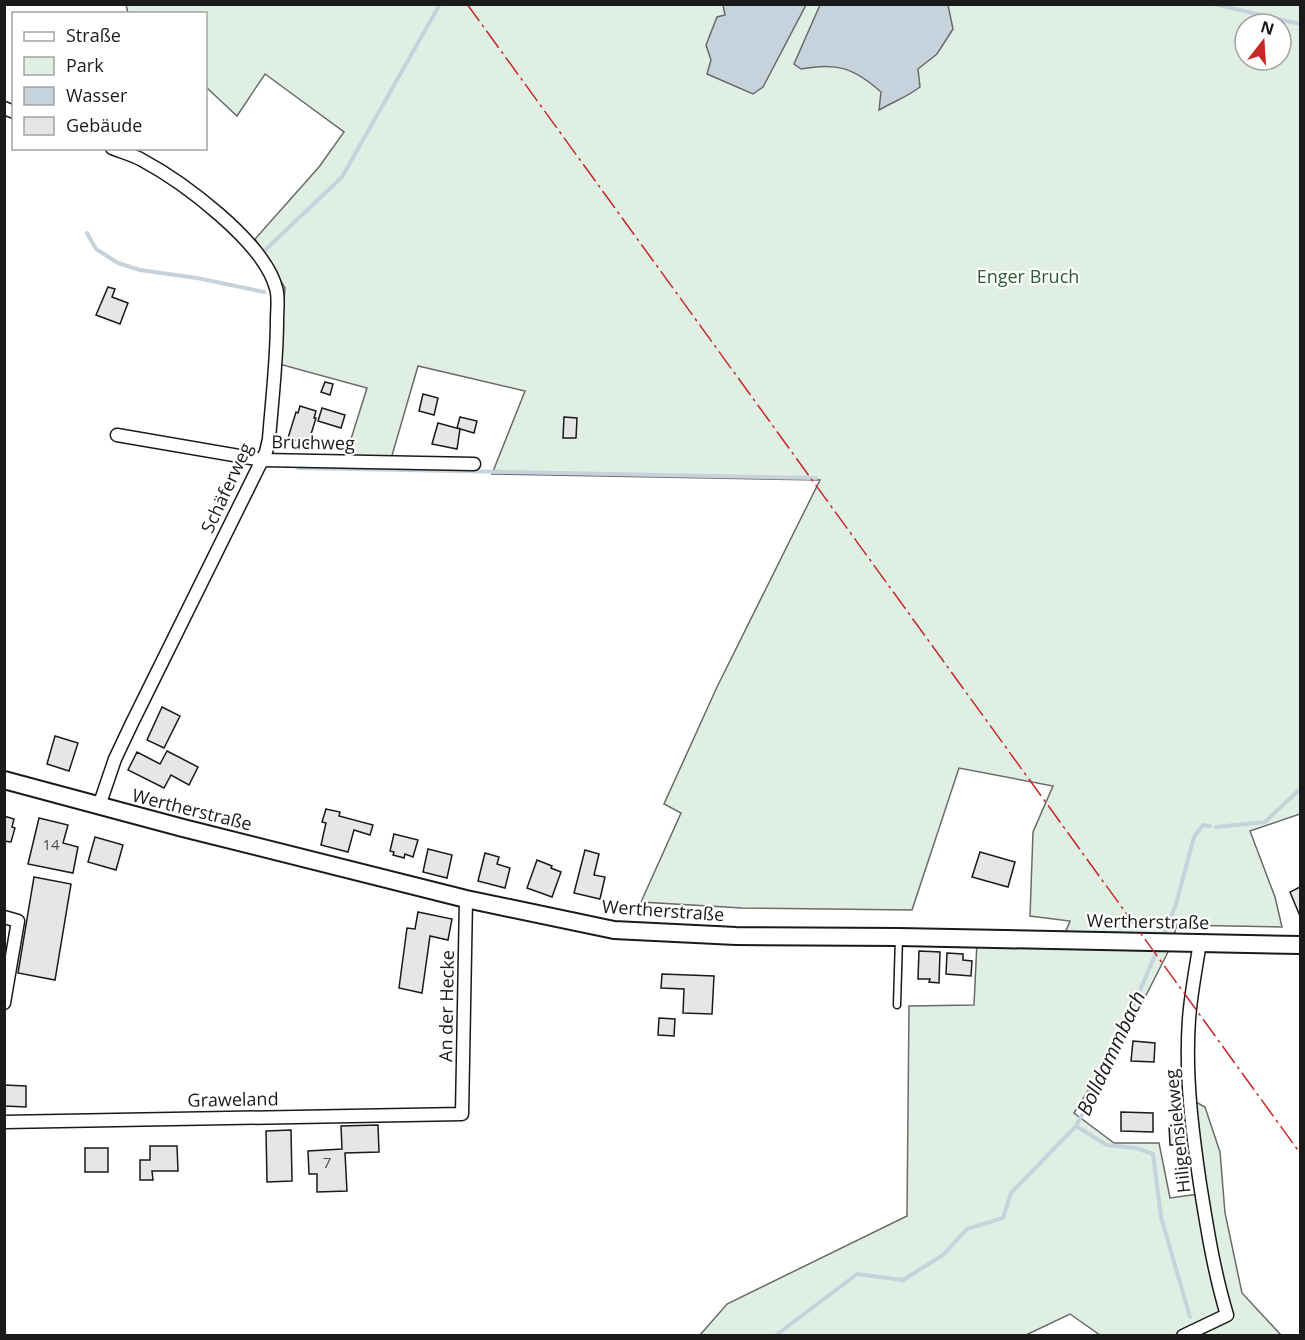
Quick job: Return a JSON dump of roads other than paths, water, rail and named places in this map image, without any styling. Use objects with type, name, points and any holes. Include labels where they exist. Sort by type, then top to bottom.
[{"type":"main road","name":"Wertherstraße","points":[[4,780],[466,899],[614,930],[736,936],[1300,945]]},
{"type":"street","name":"Schäferweg","points":[[99,806],[132,723],[262,460],[269,439],[277,333],[277,290],[270,270],[260,254],[241,234],[142,154],[122,150]]},
{"type":"street","name":"Bruchweg","points":[[117,435],[262,460],[474,464]]},
{"type":"street","name":"An der Hecke","points":[[462,1114],[466,899]]},
{"type":"street","points":[[4,917],[18,921],[4,1003]]},
{"type":"street","name":"Hiligensiekweg","points":[[1183,1335],[1227,1315],[1217,1282],[1194,1142],[1189,1081],[1193,942]]},
{"type":"street","name":"Graweland","points":[[4,1122],[462,1114]]},
{"type":"lane","points":[[897,1005],[899,937]]},
{"type":"water","points":[[723,5],[806,5],[763,87],[753,94],[707,74],[711,60],[706,45],[717,17],[725,15]]},
{"type":"water","points":[[820,5],[948,5],[953,29],[937,54],[918,69],[920,87],[879,110],[881,92],[853,72],[825,66],[801,69],[794,64]]},
{"type":"waterway","points":[[264,254],[263,252],[342,177],[440,4]]},
{"type":"waterway","points":[[1214,4],[1300,24]]},
{"type":"waterway","points":[[87,233],[96,249],[118,263],[140,270],[197,278],[264,292]]},
{"type":"waterway","points":[[298,468],[816,478]]},
{"type":"waterway","name":"Bolldammbach","points":[[1216,827],[1265,822],[1300,789]]},
{"type":"waterway","name":"Bolldammbach","points":[[1162,939],[1176,904],[1194,837],[1203,825],[1210,826]]},
{"type":"waterway","name":"Bolldammbach","points":[[775,1336],[857,1274],[903,1280],[943,1255],[967,1229],[1003,1218],[1011,1193],[1076,1126],[1108,1066],[1158,948]]},
{"type":"waterway","points":[[1076,1126],[1107,1145],[1136,1148],[1153,1154],[1161,1217],[1190,1317]]},
{"type":"park label","name":"Enger Bruch","points":[[1028,277]]}]
